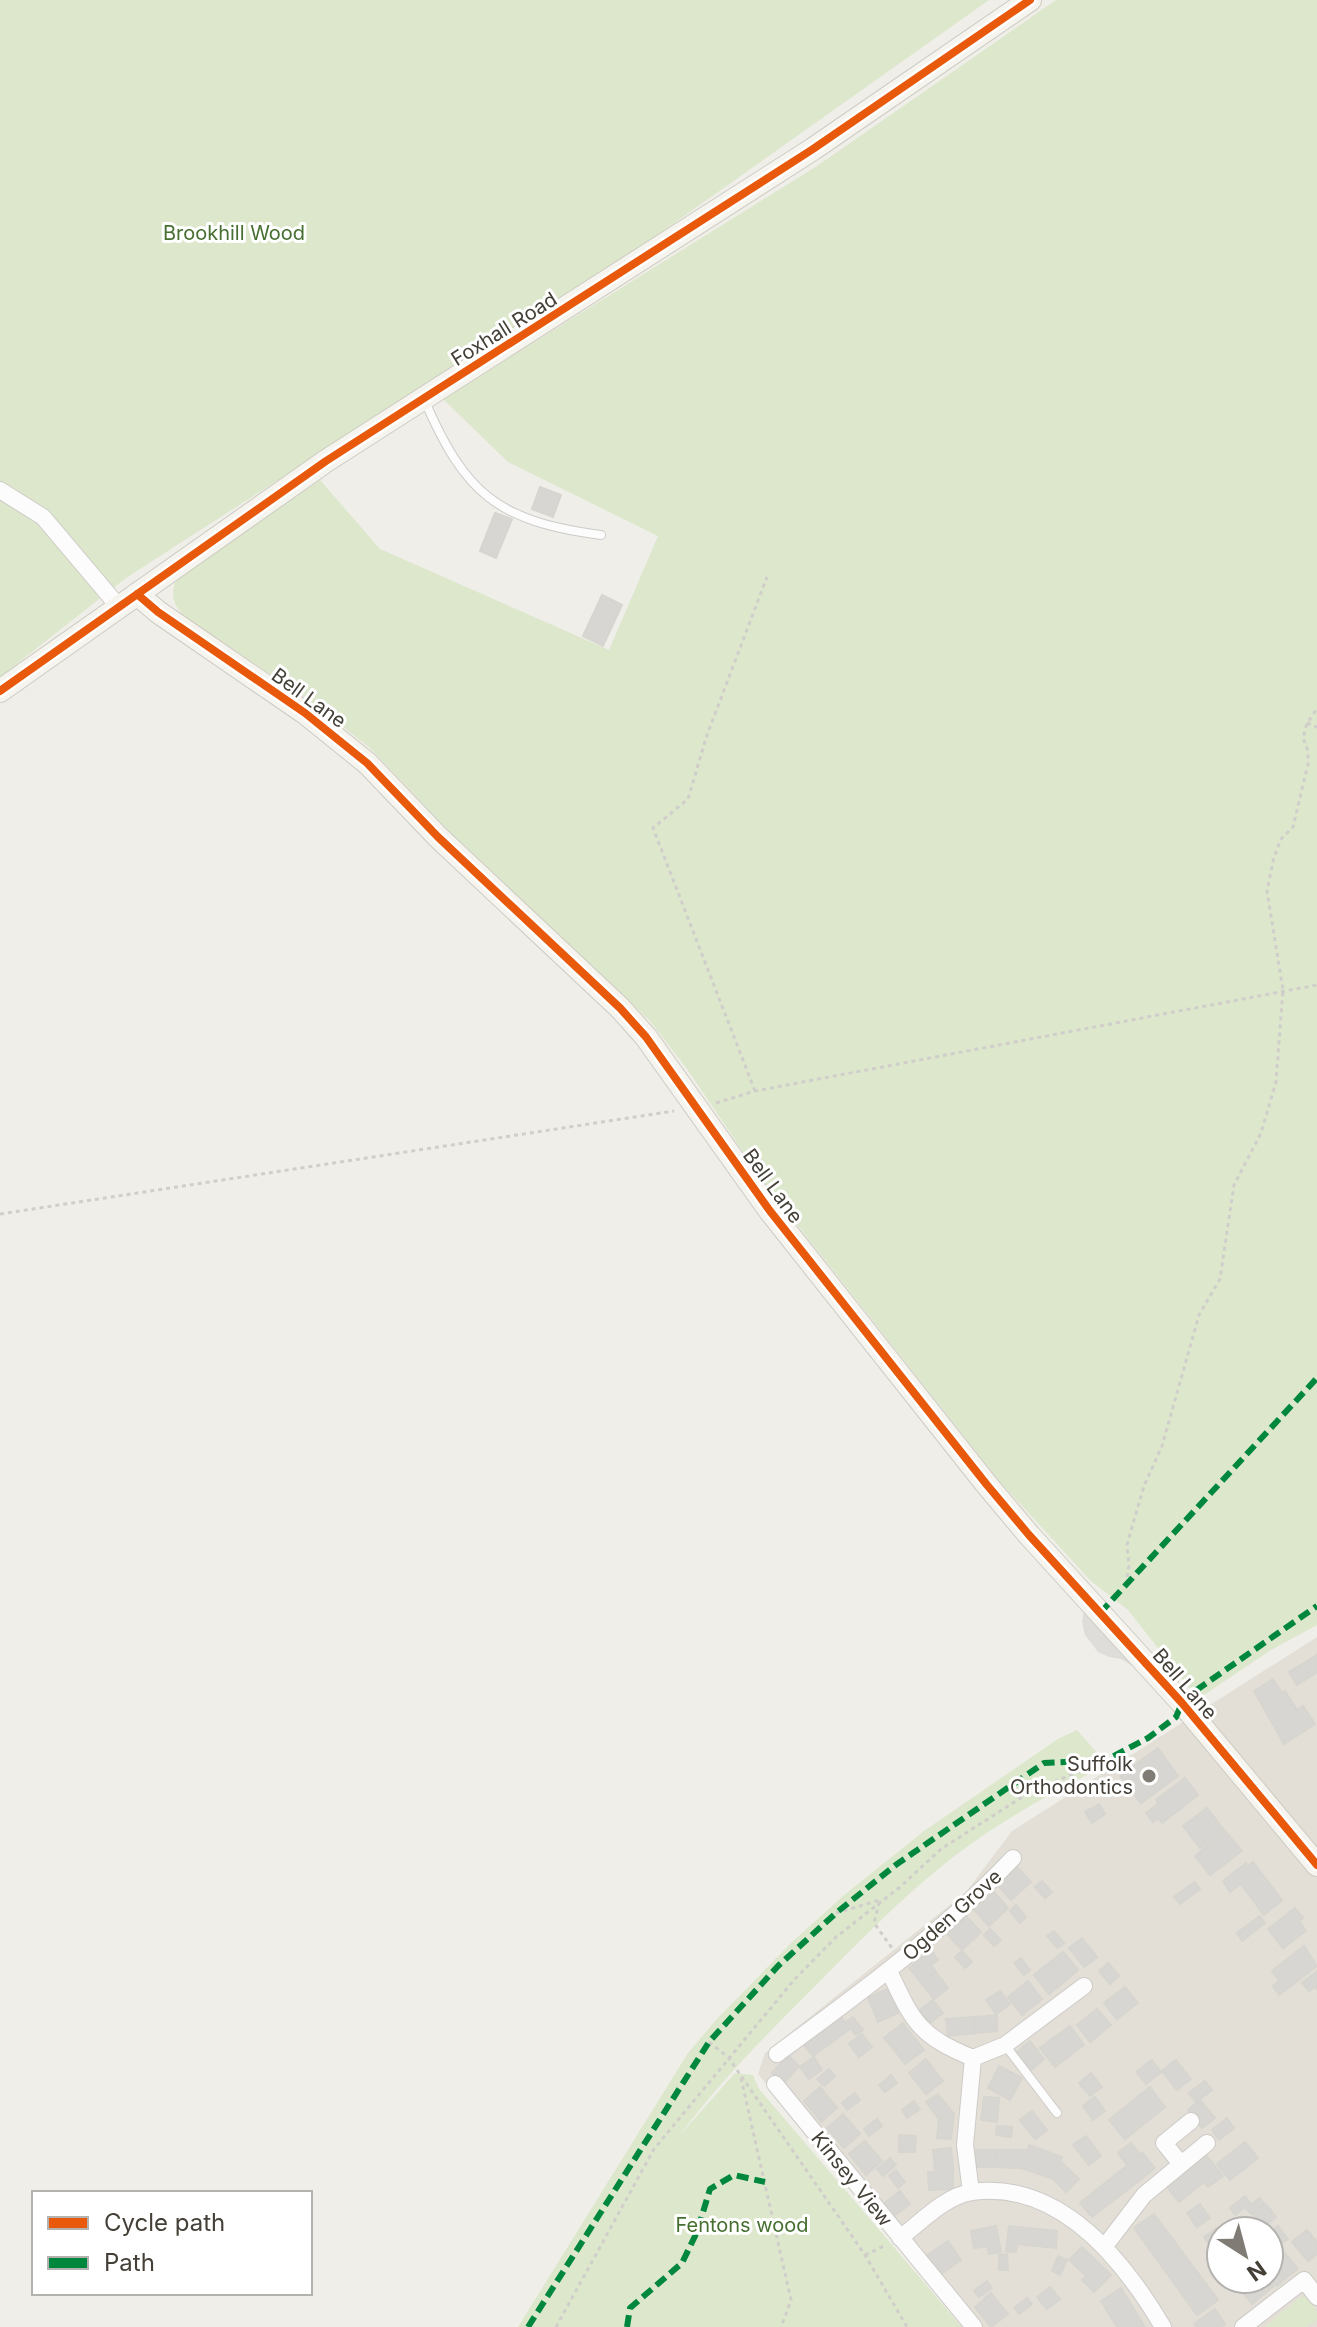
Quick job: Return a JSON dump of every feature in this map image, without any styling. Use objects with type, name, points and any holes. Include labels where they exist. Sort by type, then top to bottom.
[{"type":"street","name":"Foxhall Road","points":[[0,691],[326,461],[813,149],[1030,0]]},
{"type":"street","points":[[0,490],[43,517],[128,601]]},
{"type":"street","name":"Bell Lane","points":[[128,601],[158,612],[305,713],[367,763],[449,848],[620,1008],[646,1037],[699,1108],[770,1211],[987,1485],[1182,1703],[1317,1865]]},
{"type":"street","name":"Ogden Grove","points":[[777,2054],[896,1966],[1013,1858]]},
{"type":"street","name":"Ogden Grove","points":[[896,1966],[906,2008],[925,2033],[936,2042],[973,2058]]},
{"type":"street","points":[[1084,1986],[1005,2045],[973,2058],[965,2145],[971,2192],[1031,2198],[1057,2210],[1105,2246],[1129,2274],[1163,2327]]},
{"type":"street","name":"Kinsey View","points":[[775,2084],[900,2238],[948,2202],[971,2192]]},
{"type":"street","points":[[1181,2164],[1164,2143],[1191,2121]]},
{"type":"street","points":[[1105,2246],[1144,2195],[1207,2143]]},
{"type":"street","points":[[900,2238],[974,2327]]},
{"type":"street","points":[[1247,2326],[1304,2280],[1317,2297]]},
{"type":"lane","points":[[424,398],[450,454],[464,476],[486,497],[522,517],[568,530],[601,535]]},
{"type":"lane","points":[[1005,2045],[1057,2113]]},
{"type":"path","points":[[755,1091],[653,828],[688,799],[707,735],[767,577]]},
{"type":"path","points":[[1126,1585],[1129,1565],[1127,1545],[1144,1486],[1162,1446],[1199,1315],[1220,1279],[1234,1185],[1261,1133],[1276,1082],[1283,990],[1267,891],[1281,839],[1293,827],[1308,751],[1303,738],[1307,723],[1317,709]]},
{"type":"path","points":[[1307,723],[1317,727]]},
{"type":"path","points":[[0,1214],[699,1108],[755,1091],[1317,985]]},
{"type":"path","points":[[556,2327],[654,2149],[794,1980],[836,1937],[900,1887],[941,1849],[1030,1792],[1106,1760]]},
{"type":"path","points":[[1005,1790],[1027,1785],[1030,1792]]},
{"type":"path","points":[[836,1913],[880,1900]]},
{"type":"path","points":[[880,1900],[874,1923],[896,1966]]},
{"type":"path","points":[[709,2042],[728,2057],[740,2074],[865,2255],[907,2327]]},
{"type":"path","points":[[740,2074],[791,2300],[781,2327]]},
{"type":"path","points":[[865,2255],[900,2238]]},
{"type":"shaded area","points":[[1084,1610],[1142,1672],[1121,1659],[1098,1652],[1085,1635],[1082,1622]]},
{"type":"shaded area","points":[[1317,1637],[1317,2327],[965,2327],[758,2074],[765,2053],[966,1892],[1012,1831]]},
{"type":"green space","name":"Brookhill Wood","points":[[0,0],[989,0],[653,238],[126,578],[0,677]]},
{"type":"green space","points":[[1056,0],[1317,0],[1317,1625],[1271,1650],[1198,1699],[1128,1610],[1091,1581],[1001,1483],[765,1184],[687,1069],[650,1021],[450,832],[370,748],[310,701],[184,616],[173,598],[177,576],[320,480],[380,549],[609,650],[658,536],[508,462],[443,399],[817,166]]},
{"type":"green space","name":"Fentons wood","points":[[1077,1730],[1107,1764],[1001,1824],[926,1879],[764,2038],[679,2136],[735,2073],[753,2075],[759,2089],[962,2327],[518,2327],[688,2053],[716,2020],[791,1943],[843,1896],[924,1831],[1058,1739]]},
{"type":"green space","points":[[1300,2297],[1308,2298],[1317,2311],[1317,2319],[1307,2327],[1265,2327]]},
{"type":"building","points":[[540,487],[561,495],[553,517],[532,509]]},
{"type":"building","points":[[495,513],[512,519],[496,558],[480,551]]},
{"type":"building","points":[[602,595],[622,605],[603,646],[583,636]]},
{"type":"building","points":[[1317,1655],[1317,1672],[1297,1685],[1289,1672]]},
{"type":"building","points":[[1273,1679],[1297,1710],[1303,1706],[1315,1724],[1284,1744],[1254,1691]]},
{"type":"building","name":"Suffolk Orthodontics","points":[[1158,1748],[1178,1776],[1141,1803],[1120,1776]]},
{"type":"building","points":[[1185,1778],[1198,1795],[1162,1823],[1158,1818],[1153,1822],[1146,1813],[1158,1804],[1156,1800]]},
{"type":"building","points":[[1099,1804],[1105,1814],[1092,1823],[1085,1812]]},
{"type":"building","points":[[1207,1808],[1224,1830],[1200,1848],[1183,1826]]},
{"type":"building","points":[[1225,1831],[1242,1851],[1210,1875],[1195,1856]]},
{"type":"building","points":[[1253,1862],[1282,1900],[1264,1915],[1241,1884],[1230,1892],[1223,1881],[1246,1863],[1248,1866]]},
{"type":"building","points":[[1017,1867],[1031,1882],[1011,1900],[997,1884]]},
{"type":"building","points":[[1042,1881],[1052,1892],[1045,1898],[1035,1887]]},
{"type":"building","points":[[1195,1882],[1200,1889],[1180,1904],[1174,1897]]},
{"type":"building","points":[[994,1892],[1008,1908],[989,1926],[974,1910]]},
{"type":"building","points":[[1016,1905],[1026,1917],[1020,1923],[1010,1911]]},
{"type":"building","points":[[1295,1908],[1303,1918],[1299,1921],[1306,1931],[1283,1948],[1268,1929]]},
{"type":"building","points":[[1260,1916],[1265,1923],[1242,1941],[1237,1933]]},
{"type":"building","points":[[967,1917],[981,1932],[962,1950],[947,1934]]},
{"type":"building","points":[[990,1929],[1001,1940],[994,1946],[984,1935]]},
{"type":"building","points":[[1054,1931],[1064,1943],[1057,1948],[1047,1936]]},
{"type":"building","points":[[1082,1938],[1097,1957],[1084,1967],[1069,1948]]},
{"type":"building","points":[[1304,1946],[1317,1966],[1279,1995],[1273,1986],[1279,1981],[1272,1971]]},
{"type":"building","points":[[931,1950],[938,1960],[931,1965],[936,1972],[921,1983],[909,1968]]},
{"type":"building","points":[[962,1951],[972,1962],[965,1968],[955,1957]]},
{"type":"building","points":[[1063,1952],[1078,1970],[1064,1982],[1049,1963]]},
{"type":"building","points":[[1021,1958],[1030,1970],[1024,1975],[1014,1963]]},
{"type":"building","points":[[1049,1963],[1064,1982],[1049,1994],[1034,1975]]},
{"type":"building","points":[[1108,1963],[1119,1976],[1110,1984],[1099,1971]]},
{"type":"building","points":[[1317,1971],[1317,1989],[1315,1987],[1309,1991],[1302,1983]]},
{"type":"building","points":[[936,1972],[948,1988],[934,1999],[921,1983]]},
{"type":"building","points":[[1028,1981],[1042,1999],[1022,2015],[1008,1997]]},
{"type":"building","points":[[1125,1987],[1138,2003],[1117,2019],[1104,2003]]},
{"type":"building","points":[[887,1989],[898,2013],[878,2022],[868,1998]]},
{"type":"building","points":[[1000,1991],[1010,2004],[996,2014],[986,2000]]},
{"type":"building","points":[[933,2000],[943,2013],[930,2023],[920,2010]]},
{"type":"building","points":[[1097,2009],[1111,2025],[1090,2042],[1077,2025]]},
{"type":"building","points":[[997,2015],[997,2031],[975,2033],[974,2017]]},
{"type":"building","points":[[840,2016],[850,2029],[831,2043],[821,2029]]},
{"type":"building","points":[[853,2017],[863,2030],[856,2035],[846,2022]]},
{"type":"building","points":[[974,2017],[975,2033],[948,2036],[946,2019]]},
{"type":"building","points":[[903,2023],[913,2036],[895,2051],[884,2038]]},
{"type":"building","points":[[1070,2026],[1084,2045],[1069,2056],[1055,2037]]},
{"type":"building","points":[[821,2029],[831,2043],[813,2056],[802,2043]]},
{"type":"building","points":[[862,2034],[872,2047],[859,2057],[849,2044]]},
{"type":"building","points":[[913,2036],[924,2050],[905,2064],[895,2051]]},
{"type":"building","points":[[1055,2037],[1069,2056],[1055,2067],[1040,2048]]},
{"type":"building","points":[[1030,2041],[1044,2059],[1031,2070],[1017,2052]]},
{"type":"building","points":[[788,2055],[799,2066],[784,2083],[772,2073]]},
{"type":"building","points":[[814,2057],[822,2070],[809,2079],[800,2067]]},
{"type":"building","points":[[926,2059],[943,2081],[926,2094],[909,2073]]},
{"type":"building","points":[[1152,2060],[1161,2072],[1146,2084],[1136,2072]]},
{"type":"building","points":[[1176,2060],[1191,2079],[1177,2090],[1162,2071]]},
{"type":"building","points":[[999,2066],[1022,2078],[1010,2100],[988,2088]]},
{"type":"building","points":[[829,2069],[835,2076],[824,2086],[817,2079]]},
{"type":"building","points":[[1091,2073],[1102,2087],[1090,2096],[1079,2083]]},
{"type":"building","points":[[891,2075],[897,2083],[885,2092],[879,2085]]},
{"type":"building","points":[[1205,2081],[1212,2090],[1196,2102],[1189,2093]]},
{"type":"building","points":[[820,2087],[837,2108],[821,2122],[804,2101]]},
{"type":"building","points":[[1150,2087],[1165,2107],[1125,2139],[1109,2120]]},
{"type":"building","points":[[855,2093],[860,2100],[847,2110],[842,2103]]},
{"type":"building","points":[[938,2094],[954,2114],[939,2119],[926,2102]]},
{"type":"building","points":[[984,2097],[999,2098],[997,2122],[981,2120]]},
{"type":"building","points":[[1095,2097],[1105,2111],[1093,2120],[1083,2106]]},
{"type":"building","points":[[1200,2100],[1215,2118],[1202,2128],[1188,2110]]},
{"type":"building","points":[[914,2101],[920,2109],[907,2118],[902,2110]]},
{"type":"building","points":[[1032,2111],[1047,2130],[1035,2139],[1020,2120]]},
{"type":"building","points":[[843,2114],[860,2134],[844,2148],[827,2128]]},
{"type":"building","points":[[954,2114],[951,2139],[937,2138],[939,2119]]},
{"type":"building","points":[[1227,2118],[1234,2128],[1219,2140],[1212,2130]]},
{"type":"building","points":[[877,2119],[882,2126],[869,2136],[864,2129]]},
{"type":"building","points":[[997,2126],[1012,2127],[1011,2137],[996,2135]]},
{"type":"building","points":[[899,2135],[916,2136],[915,2152],[899,2152]]},
{"type":"building","points":[[1086,2136],[1101,2156],[1089,2165],[1073,2145]]},
{"type":"building","points":[[865,2141],[882,2161],[866,2175],[849,2154]]},
{"type":"building","points":[[1245,2142],[1258,2158],[1244,2169],[1231,2153]]},
{"type":"building","points":[[1131,2143],[1141,2155],[1127,2165],[1118,2153]]},
{"type":"building","points":[[1029,2145],[1062,2157],[1053,2179],[1021,2168]]},
{"type":"building","points":[[951,2148],[953,2167],[935,2168],[933,2150]]},
{"type":"building","points":[[976,2150],[996,2150],[995,2167],[976,2167]]},
{"type":"building","points":[[996,2150],[1027,2150],[1021,2168],[995,2167]]},
{"type":"building","points":[[1143,2153],[1155,2168],[1122,2194],[1110,2179]]},
{"type":"building","points":[[1231,2153],[1244,2169],[1230,2180],[1217,2164]]},
{"type":"building","points":[[1207,2156],[1223,2176],[1208,2187],[1192,2167]]},
{"type":"building","points":[[890,2158],[896,2165],[883,2176],[877,2169]]},
{"type":"building","points":[[1060,2161],[1079,2179],[1066,2192],[1053,2179]]},
{"type":"building","points":[[953,2167],[953,2189],[929,2190],[928,2172],[935,2172],[935,2168]]},
{"type":"building","points":[[1192,2167],[1204,2182],[1194,2190],[1182,2175]]},
{"type":"building","points":[[896,2170],[905,2182],[898,2188],[889,2176]]},
{"type":"building","points":[[1182,2175],[1194,2190],[1179,2202],[1167,2187]]},
{"type":"building","points":[[1110,2179],[1122,2194],[1106,2206],[1095,2191]]},
{"type":"building","points":[[900,2191],[910,2204],[891,2218],[881,2206]]},
{"type":"building","points":[[1095,2191],[1106,2206],[1092,2217],[1080,2203]]},
{"type":"building","points":[[1245,2196],[1250,2203],[1235,2215],[1230,2208]]},
{"type":"building","points":[[1260,2198],[1264,2204],[1251,2214],[1246,2208]]},
{"type":"building","points":[[1200,2204],[1208,2215],[1197,2227],[1187,2213]]},
{"type":"building","points":[[1266,2204],[1274,2215],[1254,2215]]},
{"type":"building","points":[[1154,2214],[1205,2283],[1205,2295],[1214,2295],[1218,2300],[1197,2315],[1134,2228]]},
{"type":"building","points":[[996,2226],[1001,2252],[989,2254],[987,2246],[974,2248],[971,2231]]},
{"type":"building","points":[[1009,2226],[1057,2231],[1056,2248],[1017,2244],[1016,2252],[1006,2251]]},
{"type":"building","points":[[1307,2230],[1317,2242],[1317,2254],[1308,2261],[1292,2242]]},
{"type":"building","points":[[948,2241],[961,2260],[938,2276],[925,2257]]},
{"type":"building","points":[[1082,2247],[1111,2275],[1094,2292],[1082,2280],[1086,2276],[1069,2260]]},
{"type":"building","points":[[1285,2253],[1298,2269],[1287,2277],[1285,2274]]},
{"type":"building","points":[[1007,2254],[1008,2270],[999,2270],[999,2255]]},
{"type":"building","points":[[1058,2256],[1067,2260],[1060,2275],[1052,2271]]},
{"type":"building","points":[[987,2281],[992,2288],[979,2297],[974,2291]]},
{"type":"building","points":[[1050,2287],[1060,2299],[1047,2309],[1037,2297]]},
{"type":"building","points":[[1121,2288],[1145,2327],[1117,2327],[1101,2301]]},
{"type":"building","points":[[991,2293],[1008,2314],[991,2327],[975,2307]]},
{"type":"building","points":[[1245,2295],[1263,2295],[1252,2304]]},
{"type":"building","points":[[1027,2298],[1032,2304],[1019,2314],[1014,2308]]},
{"type":"building","points":[[1215,2309],[1225,2324],[1221,2327],[1196,2327],[1194,2324]]},
{"type":"marked path","points":[[1100,1613],[1317,1378]]},
{"type":"marked path","points":[[528,2327],[709,2042],[778,1966],[836,1913],[897,1864],[1044,1763],[1106,1760],[1148,1738],[1176,1717],[1182,1703],[1198,1689],[1317,1606]]},
{"type":"marked path","points":[[627,2327],[630,2308],[682,2263],[697,2232],[710,2189],[734,2175],[765,2182]]},
{"type":"cycle path","points":[[0,691],[326,461],[813,149],[1030,0]]},
{"type":"cycle path","points":[[137,594],[158,612],[305,713],[367,763],[438,837],[620,1008],[646,1037],[770,1211],[987,1485],[1182,1703],[1317,1865]]},
{"type":"place","name":"Suffolk Orthodontics","points":[[1149,1776]]}]
